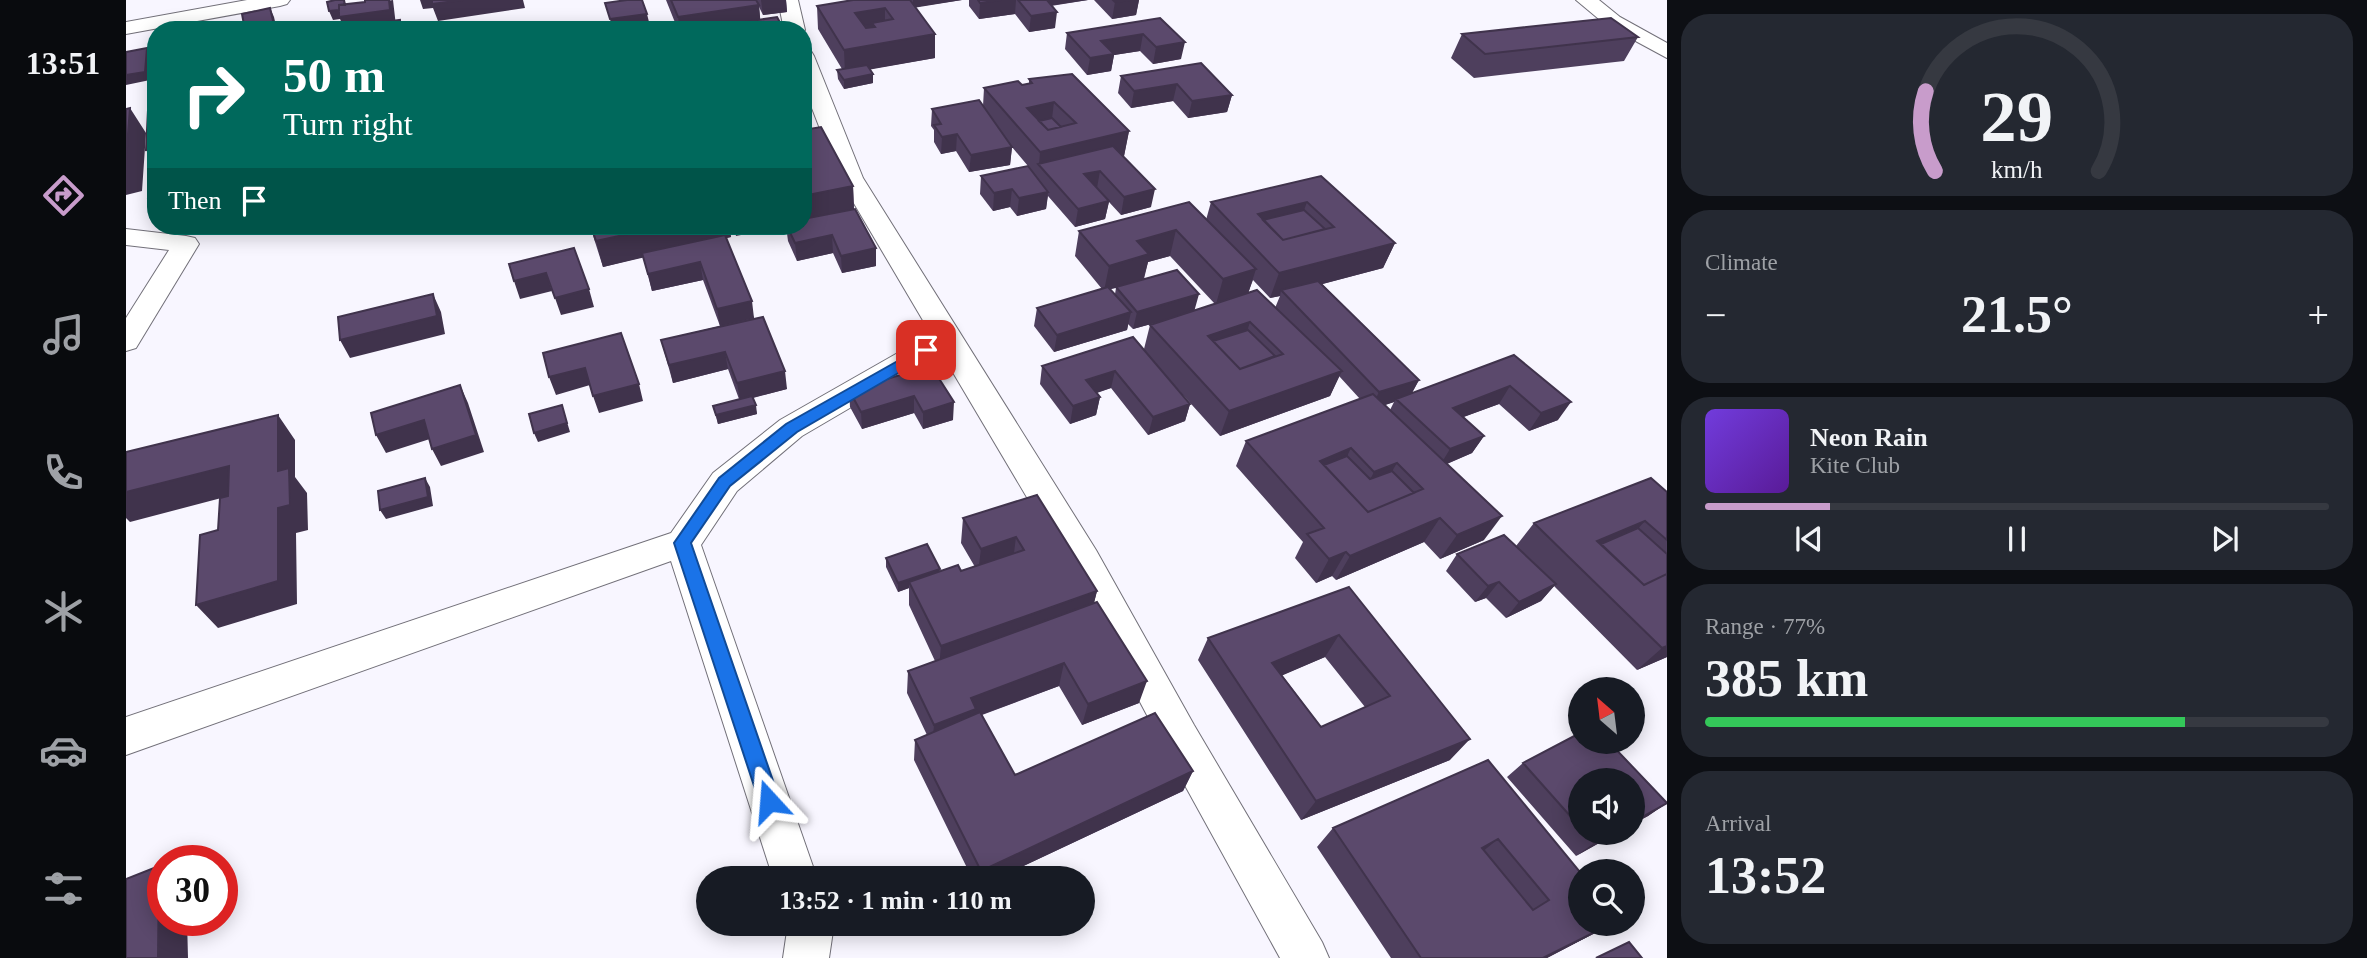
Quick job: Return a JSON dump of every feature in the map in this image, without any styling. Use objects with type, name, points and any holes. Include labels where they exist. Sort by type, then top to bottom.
[{"type":"street","points":[[160,21],[280,0]]},
{"type":"street","points":[[788,0],[792,21]]},
{"type":"street","points":[[1586,0],[1613,21],[1667,52]]},
{"type":"street","points":[[126,27],[147,23]]},
{"type":"street","points":[[812,79],[850,178],[1083,561],[1180,738],[1306,958]]},
{"type":"street","points":[[126,237],[186,244],[126,341]]},
{"type":"street","points":[[126,736],[683,543],[725,482],[791,428],[948,337]]},
{"type":"street","points":[[683,543],[791,866]]},
{"type":"street","points":[[806,958],[809,936]]},
{"type":"building","points":[[344,0],[345,5],[339,5],[339,10],[329,11],[327,2]]},
{"type":"building","points":[[365,0],[389,0],[390,10],[339,17],[339,5]]},
{"type":"building","points":[[432,0],[463,0],[432,4]]},
{"type":"building","points":[[642,0],[647,14],[610,19],[605,3]]},
{"type":"building","points":[[671,0],[756,0],[759,5],[678,17]]},
{"type":"building","points":[[853,0],[910,0],[935,34],[844,50],[817,6]],"holes":[[[885,8],[893,19],[872,23],[875,27],[866,28],[855,13]]]},
{"type":"building","points":[[978,0],[1001,0],[980,3]]},
{"type":"building","points":[[1018,0],[1047,0],[1057,12],[1031,16]]},
{"type":"building","points":[[270,8],[273,21],[243,21],[242,14]]},
{"type":"building","points":[[777,17],[779,21],[752,21]]},
{"type":"building","points":[[1160,18],[1185,42],[1156,47],[1143,34],[1101,41],[1114,54],[1090,58],[1067,33]]},
{"type":"building","points":[[1611,18],[1638,37],[1485,54],[1462,34]]},
{"type":"building","points":[[147,48],[145,72],[126,75],[126,52]]},
{"type":"building","points":[[1201,63],[1232,95],[1192,101],[1177,84],[1134,91],[1121,76]]},
{"type":"building","points":[[867,65],[873,74],[844,80],[837,70]]},
{"type":"building","points":[[1072,74],[1129,131],[1040,152],[984,88],[1018,81],[1022,85],[1032,83],[1029,79]],"holes":[[[1054,102],[1076,123],[1048,130],[1027,108]]]},
{"type":"building","points":[[979,100],[1012,147],[971,155],[957,134],[942,137],[934,125],[941,124],[932,109]]},
{"type":"building","points":[[130,108],[126,160],[126,109]]},
{"type":"building","points":[[1052,118],[1061,127],[1048,130],[1039,121]]},
{"type":"building","points":[[821,127],[853,186],[812,194],[812,128]]},
{"type":"building","points":[[1113,146],[1155,189],[1124,197],[1100,171],[1084,174],[1109,201],[1078,209],[1038,164]]},
{"type":"building","points":[[1028,166],[1048,192],[1019,198],[1012,189],[994,193],[981,176]]},
{"type":"building","points":[[1321,176],[1395,243],[1279,273],[1211,202]],"holes":[[[1307,202],[1334,227],[1283,240],[1258,214]]]},
{"type":"building","points":[[1189,202],[1256,269],[1223,279],[1176,230],[1137,241],[1149,254],[1109,266],[1079,231]]},
{"type":"building","points":[[855,209],[876,248],[841,256],[832,235],[795,243],[791,235],[812,235],[812,217]]},
{"type":"building","points":[[1304,210],[1325,229],[1283,240],[1263,220]]},
{"type":"building","points":[[594,235],[624,235],[596,241]]},
{"type":"building","points":[[725,235],[752,301],[717,309],[700,262],[648,274],[642,253]]},
{"type":"building","points":[[574,248],[589,289],[555,298],[546,273],[514,281],[509,264]]},
{"type":"building","points":[[1177,270],[1199,294],[1137,312],[1116,287]]},
{"type":"building","points":[[1318,281],[1419,380],[1379,392],[1281,290]]},
{"type":"building","points":[[1108,287],[1131,312],[1057,335],[1037,308]]},
{"type":"building","points":[[1257,290],[1342,371],[1229,411],[1150,325]],"holes":[[[1250,322],[1283,354],[1240,369],[1208,336]]]},
{"type":"building","points":[[433,294],[437,316],[340,340],[338,317]]},
{"type":"building","points":[[763,317],[785,371],[737,383],[725,352],[669,365],[661,340]]},
{"type":"building","points":[[1248,330],[1275,356],[1240,369],[1213,341]]},
{"type":"building","points":[[621,333],[639,384],[593,396],[585,368],[549,377],[543,353]]},
{"type":"building","points":[[1133,337],[1190,404],[1153,417],[1115,371],[1086,380],[1100,397],[1073,406],[1042,366]]},
{"type":"building","points":[[1514,355],[1571,402],[1541,413],[1510,386],[1453,408],[1484,436],[1450,449],[1396,399]]},
{"type":"building","points":[[931,366],[954,402],[923,412],[914,396],[861,412],[849,390]]},
{"type":"building","points":[[460,385],[476,435],[432,449],[424,420],[376,435],[371,413]]},
{"type":"building","points":[[1373,394],[1502,516],[1457,535],[1440,518],[1350,556],[1346,552],[1329,559],[1307,534],[1324,528],[1246,441]],"holes":[[[1351,448],[1374,472],[1397,463],[1423,489],[1368,512],[1320,461]]]},
{"type":"building","points":[[752,396],[756,405],[716,415],[713,406]]},
{"type":"building","points":[[562,405],[567,423],[534,433],[529,414]]},
{"type":"building","points":[[278,415],[278,471],[289,468],[290,505],[278,508],[278,581],[196,605],[200,535],[218,530],[220,498],[228,496],[229,466],[126,492],[126,452]]},
{"type":"building","points":[[1347,456],[1370,479],[1392,471],[1414,493],[1368,512],[1324,465]]},
{"type":"building","points":[[425,478],[428,497],[380,510],[378,491]]},
{"type":"building","points":[[1651,478],[1667,492],[1667,540],[1645,521],[1597,541],[1644,585],[1667,574],[1667,646],[1662,648],[1534,523]]},
{"type":"building","points":[[1037,495],[1097,591],[941,646],[909,582],[958,565],[961,571],[1024,550],[1016,537],[981,549],[963,518]]},
{"type":"building","points":[[1638,528],[1667,554],[1667,574],[1644,585],[1601,544]]},
{"type":"building","points":[[1504,535],[1556,584],[1519,602],[1499,582],[1488,586],[1457,554]]},
{"type":"building","points":[[927,544],[940,569],[898,583],[886,558]]},
{"type":"building","points":[[1349,587],[1470,739],[1316,801],[1208,638]],"holes":[[[1339,635],[1390,696],[1321,727],[1272,663]]]},
{"type":"building","points":[[1097,602],[1147,681],[1088,704],[1064,663],[971,698],[976,709],[934,725],[908,671]]},
{"type":"building","points":[[980,712],[1015,775],[1155,713],[1193,771],[992,866],[978,866],[915,740]]},
{"type":"building","points":[[1568,739],[1568,754],[1620,754],[1634,768],[1568,768],[1568,814],[1523,763]]},
{"type":"building","points":[[1488,760],[1569,859],[1568,936],[1587,936],[1543,958],[1421,958],[1333,828]],"holes":[[[1498,839],[1549,900],[1533,910],[1482,848]]]},
{"type":"building","points":[[1645,780],[1667,803],[1645,815]]},
{"type":"building","points":[[147,871],[147,936],[158,936],[158,958],[126,958],[126,879]]},
{"type":"building","points":[[1629,942],[1642,958],[1596,958]]},
{"type":"route","points":[[769,801],[683,543],[725,482],[791,428],[926,350]]}]
